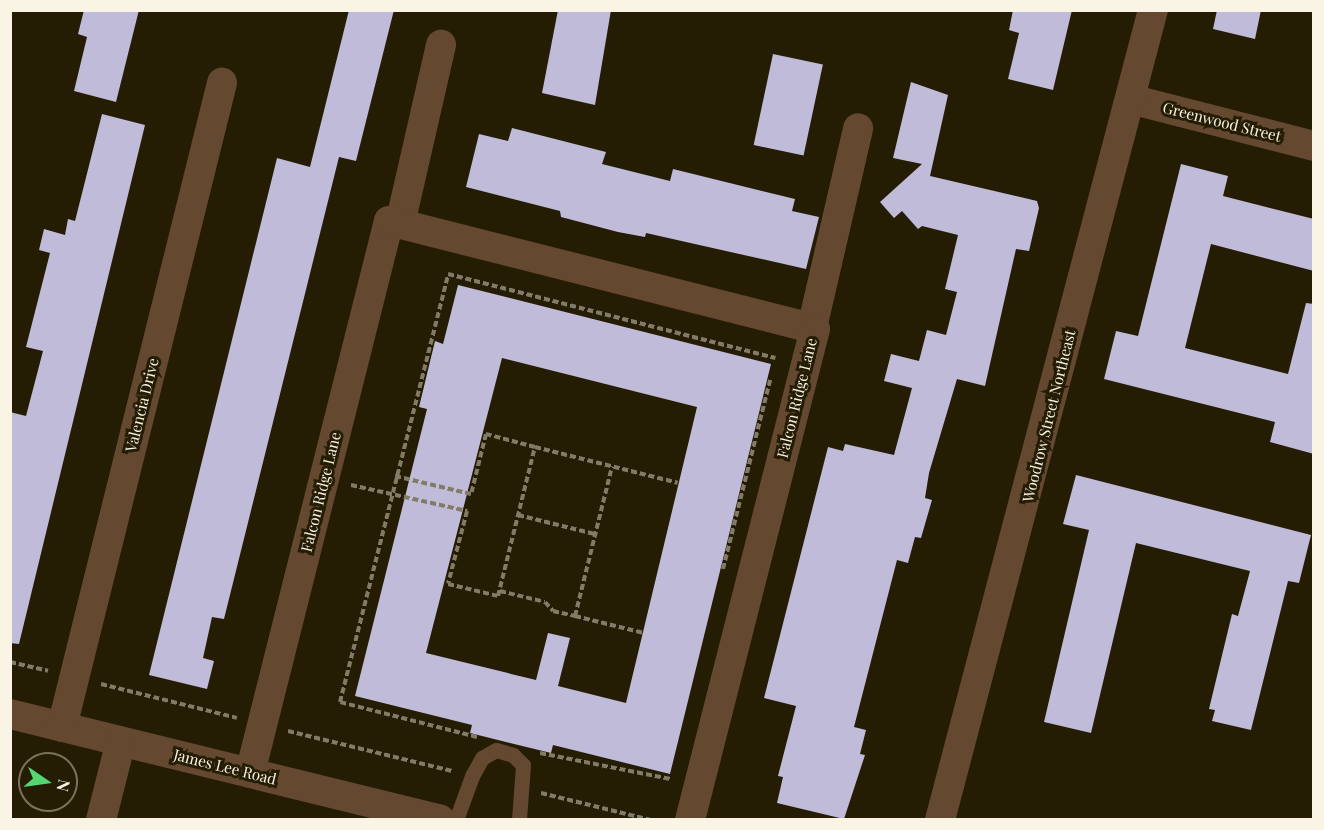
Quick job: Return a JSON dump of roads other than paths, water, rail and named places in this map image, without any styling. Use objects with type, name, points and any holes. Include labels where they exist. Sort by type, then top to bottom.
[{"type":"street","name":"Woodrow Street Northeast","points":[[940,819],[1153,10]]},
{"type":"street","points":[[400,224],[441,45]]},
{"type":"street","name":"Valencia Drive","points":[[62,727],[222,83]]},
{"type":"street","name":"Greenwood Street","points":[[1130,99],[1314,146]]},
{"type":"street","name":"Falcon Ridge Lane","points":[[690,819],[752,576],[858,128]]},
{"type":"street","name":"Falcon Ridge Lane","points":[[250,773],[389,221],[812,328]]},
{"type":"street","name":"James Lee Road","points":[[10,714],[440,819]]},
{"type":"street","points":[[101,819],[121,741]]},
{"type":"lane","points":[[456,819],[472,776],[482,758],[496,750],[513,755],[523,765],[524,789],[519,819]]}]
